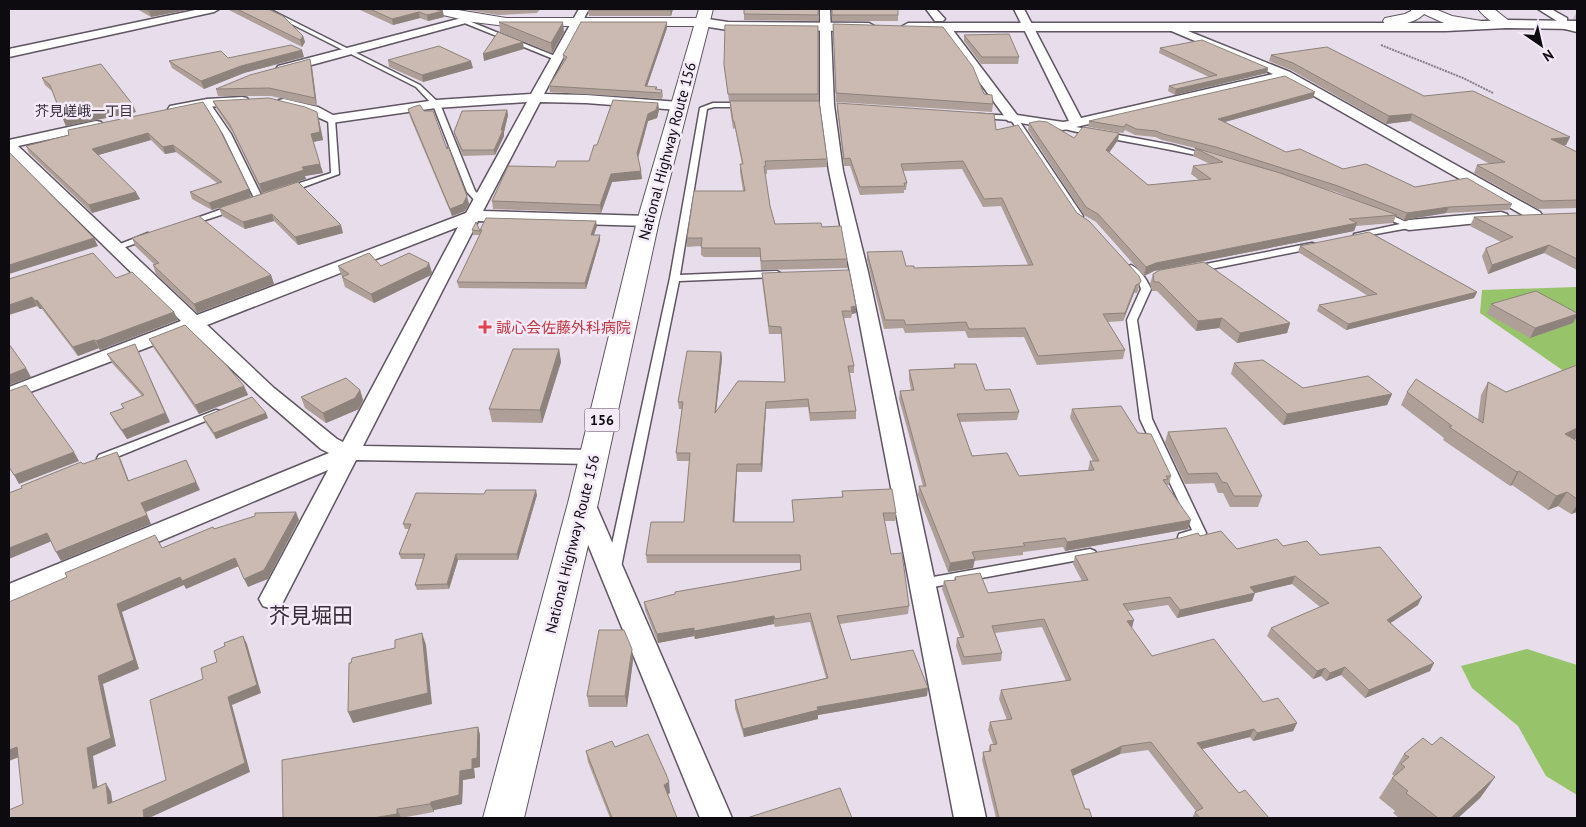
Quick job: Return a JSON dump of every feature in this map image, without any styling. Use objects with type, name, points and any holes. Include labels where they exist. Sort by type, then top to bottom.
[{"type":"main road","points":[[435,9],[469,20],[523,23],[577,23],[703,15]]},
{"type":"main road","points":[[1390,21],[1415,16],[1418,13],[1418,9]]},
{"type":"main road","points":[[1424,9],[1450,20],[1482,25]]},
{"type":"main road","points":[[1485,9],[1506,24]]},
{"type":"main road","name":"National Highway Route 156","points":[[503,818],[583,504],[648,221],[703,15]]},
{"type":"street","points":[[9,53],[214,9]]},
{"type":"street","points":[[272,599],[476,209],[584,9]]},
{"type":"street","points":[[1544,9],[1572,24]]},
{"type":"street","points":[[1554,9],[1572,24]]},
{"type":"street","points":[[703,15],[728,26],[825,18],[891,23],[938,18],[1390,21],[1482,25]]},
{"type":"street","points":[[825,18],[827,105],[836,171],[854,272],[922,584],[970,818]]},
{"type":"street","points":[[938,18],[1013,118],[1070,124],[1286,75]]},
{"type":"street","points":[[1024,19],[1173,28],[1446,27],[1506,24],[1572,24]]},
{"type":"street","points":[[1024,19],[1070,124]]},
{"type":"street","points":[[266,73],[469,20]]},
{"type":"street","points":[[1173,28],[1286,75],[1534,215]]},
{"type":"street","points":[[163,111],[179,108],[209,97],[253,101]]},
{"type":"street","points":[[272,100],[313,110],[331,119],[436,104],[535,98],[586,98],[679,106]]},
{"type":"street","points":[[9,144],[112,122]]},
{"type":"street","points":[[9,144],[263,394],[329,444],[349,454]]},
{"type":"street","points":[[9,394],[194,324],[476,209],[648,221]]},
{"type":"street","points":[[1409,225],[1477,218],[1552,215]]},
{"type":"street","points":[[96,253],[114,248]]},
{"type":"street","points":[[9,595],[349,454],[594,457]]},
{"type":"street","points":[[583,504],[716,818]]},
{"type":"lane","points":[[265,9],[418,86],[436,104],[476,209]]},
{"type":"lane","points":[[469,20],[558,59]]},
{"type":"lane","points":[[209,97],[259,199]]},
{"type":"lane","points":[[613,574],[675,278],[704,108],[712,105],[751,105]]},
{"type":"lane","points":[[969,115],[1013,118],[1080,218],[1086,222]]},
{"type":"lane","points":[[278,193],[335,174],[331,119]]},
{"type":"lane","points":[[1070,124],[1082,131],[1151,142],[1212,158]]},
{"type":"lane","points":[[178,226],[269,196]]},
{"type":"lane","points":[[1370,209],[1409,225]]},
{"type":"lane","points":[[1343,240],[1409,225]]},
{"type":"lane","points":[[114,248],[159,232]]},
{"type":"lane","points":[[1188,270],[1324,243]]},
{"type":"lane","points":[[1124,260],[1149,279],[1132,320],[1146,418],[1200,533],[1167,541]]},
{"type":"lane","points":[[675,278],[791,274]]},
{"type":"lane","points":[[92,462],[230,407]]},
{"type":"lane","points":[[922,584],[1099,552]]},
{"type":"path","points":[[1376,43],[1463,78],[1492,93]]},
{"type":"green space","points":[[1577,287],[1577,378],[1571,376],[1480,313],[1482,290]]},
{"type":"green space","points":[[1527,649],[1577,665],[1577,795],[1546,776],[1518,726],[1472,688],[1461,666]]},
{"type":"building","points":[[145,9],[161,9],[149,11]]},
{"type":"building","points":[[237,9],[268,9],[283,16],[303,36],[300,40]]},
{"type":"building","points":[[370,9],[433,9],[443,11],[427,15],[419,12],[392,19]]},
{"type":"building","points":[[588,9],[671,9],[588,10]]},
{"type":"building","points":[[744,9],[818,9],[818,15],[744,14]]},
{"type":"building","points":[[832,9],[898,9],[898,15],[832,15]]},
{"type":"building","points":[[499,22],[563,22],[551,43]]},
{"type":"building","points":[[581,22],[667,22],[645,86],[657,87],[655,89],[662,90],[661,93],[549,86],[567,57],[563,55]]},
{"type":"building","points":[[833,24],[943,27],[973,67],[984,94],[992,95],[993,104],[836,93]]},
{"type":"building","points":[[725,25],[818,26],[818,94],[728,94],[724,65]]},
{"type":"building","points":[[498,32],[523,42],[483,54]]},
{"type":"building","points":[[1009,34],[1019,57],[982,57],[964,35]]},
{"type":"building","points":[[1202,40],[1268,68],[1176,89],[1169,86],[1217,75],[1160,48]]},
{"type":"building","points":[[291,45],[302,50],[241,66],[201,81],[169,61],[221,51],[228,58]]},
{"type":"building","points":[[439,46],[471,61],[422,75],[388,60]]},
{"type":"building","points":[[1327,47],[1424,96],[1473,91],[1570,137],[1551,139],[1577,152],[1577,200],[1542,201],[1477,165],[1505,162],[1412,114],[1389,116],[1293,63],[1271,55]]},
{"type":"building","points":[[310,59],[315,98],[269,88],[216,89],[250,75]]},
{"type":"building","points":[[101,64],[133,105],[63,119],[50,85],[42,78]]},
{"type":"building","points":[[1285,76],[1315,92],[1218,119],[1286,152],[1300,149],[1343,169],[1366,164],[1415,187],[1467,178],[1512,204],[1449,207],[1407,213],[1338,186],[1216,147],[1156,131],[1136,129],[1126,124],[1124,127],[1089,121]]},
{"type":"building","points":[[269,98],[317,112],[320,132],[311,134],[320,164],[302,167],[304,170],[259,184],[230,125],[213,101]]},
{"type":"building","points":[[613,100],[658,103],[656,110],[648,114],[637,153],[641,171],[611,174],[600,205],[492,201],[508,166],[555,167],[557,161],[589,161],[594,145],[597,145]]},
{"type":"building","points":[[730,101],[819,101],[827,159],[765,161],[766,166],[764,166],[770,206],[775,224],[821,223],[822,227],[841,226],[847,259],[761,261],[760,248],[703,248],[701,247],[702,238],[687,238],[694,191],[745,191],[740,164],[743,164]]},
{"type":"building","points":[[203,102],[219,128],[249,189],[209,203],[190,192],[222,182],[173,145],[163,147],[148,133],[92,149],[136,192],[89,205],[26,146],[69,135],[68,130]]},
{"type":"building","points":[[837,103],[994,114],[996,130],[1018,125],[1077,213],[1089,221],[1139,276],[1141,281],[1136,285],[1125,313],[1103,314],[1125,350],[1038,356],[1025,328],[969,329],[966,322],[906,325],[904,320],[885,320],[867,252],[902,251],[906,266],[914,266],[914,268],[1033,265],[1002,198],[984,199],[963,161],[901,164],[907,183],[904,183],[905,186],[860,187],[850,158],[844,159]]},
{"type":"building","points":[[420,105],[424,111],[433,111],[467,196],[463,204],[450,209],[408,109]]},
{"type":"building","points":[[507,110],[501,130],[503,130],[494,150],[462,150],[454,132],[462,111]]},
{"type":"building","points":[[1047,122],[1074,138],[1083,127],[1119,133],[1106,150],[1148,185],[1211,179],[1193,166],[1223,162],[1195,148],[1280,173],[1397,215],[1349,219],[1357,223],[1156,263],[1146,267],[1098,214],[1086,207],[1029,123]]},
{"type":"building","points":[[9,152],[94,238],[9,265]]},
{"type":"building","points":[[298,182],[341,225],[295,237],[272,214],[243,222],[219,208]]},
{"type":"building","points":[[1577,213],[1577,259],[1549,245],[1492,265],[1486,248],[1513,237],[1474,217]]},
{"type":"building","points":[[199,216],[271,275],[194,304],[153,265],[159,263],[132,238]]},
{"type":"building","points":[[486,218],[596,221],[591,235],[600,235],[585,283],[457,282]]},
{"type":"building","points":[[476,222],[480,231],[472,230]]},
{"type":"building","points":[[1369,232],[1477,292],[1348,324],[1319,305],[1377,294],[1300,246]]},
{"type":"building","points":[[93,253],[116,278],[132,272],[174,312],[96,341],[73,347],[37,300],[35,301],[32,297],[9,305],[9,279]]},
{"type":"building","points":[[369,253],[381,266],[409,253],[429,263],[427,267],[371,294],[342,277],[349,274],[338,266]]},
{"type":"building","points":[[1204,262],[1290,323],[1240,333],[1222,318],[1198,321],[1159,282],[1154,282],[1153,274],[1160,270]]},
{"type":"building","points":[[849,270],[856,306],[851,307],[852,311],[842,311],[854,366],[848,366],[856,411],[810,413],[808,399],[766,402],[761,464],[737,464],[733,522],[794,522],[792,500],[843,497],[842,491],[892,489],[896,513],[883,513],[891,554],[902,553],[909,606],[837,616],[851,660],[913,650],[928,688],[817,707],[818,710],[743,729],[735,700],[828,678],[810,613],[775,619],[774,616],[694,631],[694,628],[657,634],[644,602],[675,594],[675,592],[801,570],[800,555],[646,555],[651,522],[684,522],[690,453],[676,453],[683,402],[678,402],[687,351],[721,352],[715,413],[738,381],[785,382],[781,327],[769,326],[762,273]]},
{"type":"building","points":[[1536,291],[1577,314],[1535,328],[1491,304]]},
{"type":"building","points":[[185,325],[227,366],[244,386],[195,405],[149,339]]},
{"type":"building","points":[[9,344],[26,368],[9,375]]},
{"type":"building","points":[[135,344],[165,413],[122,430],[110,413],[124,408],[121,404],[144,395],[107,354]]},
{"type":"building","points":[[513,349],[559,349],[540,410],[489,409]]},
{"type":"building","points":[[1263,360],[1303,388],[1368,376],[1392,394],[1287,414],[1234,363]]},
{"type":"building","points":[[954,364],[976,364],[985,390],[1010,389],[1019,412],[957,414],[972,456],[1007,453],[1019,476],[1094,470],[1090,461],[1099,461],[1072,409],[1121,406],[1138,433],[1151,434],[1171,476],[1166,476],[1168,479],[1163,480],[1191,520],[1067,542],[1065,538],[1023,543],[1025,546],[972,552],[975,559],[950,563],[919,486],[926,486],[900,391],[914,390],[909,370],[955,368]]},
{"type":"building","points":[[1577,365],[1577,428],[1565,434],[1577,441],[1577,499],[1567,492],[1556,496],[1519,471],[1517,472],[1449,427],[1452,426],[1407,392],[1416,379],[1483,423],[1488,382],[1506,392]]},
{"type":"building","points":[[346,378],[360,390],[355,398],[323,413],[301,397]]},
{"type":"building","points":[[26,385],[74,452],[14,475],[9,467],[9,391]]},
{"type":"building","points":[[252,397],[266,413],[214,433],[203,417]]},
{"type":"building","points":[[1226,428],[1262,496],[1234,496],[1227,483],[1222,482],[1217,473],[1188,474],[1168,432]]},
{"type":"building","points":[[117,452],[128,481],[186,460],[196,482],[141,503],[147,515],[56,552],[47,533],[9,548],[9,493],[22,488],[21,486],[81,462],[83,464]]},
{"type":"building","points":[[486,490],[536,490],[517,554],[456,554],[447,584],[415,585],[425,554],[399,554],[411,524],[403,524],[416,493],[484,494]]},
{"type":"building","points":[[296,512],[264,570],[244,579],[235,558],[182,581],[180,577],[117,604],[134,660],[98,676],[111,738],[87,748],[93,789],[106,783],[108,804],[166,780],[150,700],[203,679],[201,668],[217,662],[214,651],[225,646],[224,643],[243,636],[257,685],[228,697],[245,763],[143,810],[144,818],[9,818],[9,810],[23,804],[17,747],[9,750],[9,602],[67,577],[65,573],[155,535],[162,548],[213,527],[214,529],[255,516],[255,513]]},
{"type":"building","points":[[1221,531],[1237,549],[1277,539],[1283,546],[1307,541],[1320,555],[1380,547],[1422,597],[1387,620],[1434,663],[1369,690],[1345,667],[1330,673],[1325,668],[1317,671],[1271,628],[1329,603],[1295,576],[1250,587],[1255,593],[1180,610],[1170,597],[1123,604],[1134,620],[1127,621],[1152,656],[1214,639],[1263,702],[1278,698],[1297,723],[1257,733],[1254,729],[1197,743],[1239,793],[1245,790],[1269,818],[1200,818],[1195,812],[1203,808],[1151,742],[1122,746],[1071,770],[1085,809],[1089,809],[1092,818],[999,818],[983,752],[991,751],[990,745],[997,744],[990,722],[1012,719],[1001,690],[1071,680],[1044,619],[992,626],[1002,653],[964,657],[957,638],[964,637],[944,581],[956,580],[955,577],[980,573],[988,593],[1088,580],[1075,556],[1180,538],[1198,533],[1200,536]]},
{"type":"building","points":[[599,630],[624,630],[632,649],[625,696],[587,696]]},
{"type":"building","points":[[422,633],[428,693],[348,712],[349,663],[351,663],[352,658],[395,648],[395,640]]},
{"type":"building","points":[[478,727],[477,758],[472,759],[472,769],[460,771],[459,795],[431,802],[430,804],[397,809],[397,814],[373,818],[283,818],[282,760]]},
{"type":"building","points":[[648,734],[669,782],[664,785],[677,818],[612,818],[586,751],[612,741],[615,747]]},
{"type":"building","points":[[1441,737],[1495,777],[1451,818],[1438,818],[1406,793],[1408,791],[1392,778],[1405,767],[1401,764],[1409,757],[1404,754],[1423,738],[1432,745]]},
{"type":"building","points":[[840,788],[852,818],[747,818]]},
{"type":"tunnel","points":[[1573,19],[1577,21]]},
{"type":"place","name":"誠心会佐藤外科病院","points":[[485,327]]},
{"type":"district","name":"芥見嵯峨一丁目","points":[[84,111]]},
{"type":"district","name":"芥見堀田","points":[[311,615]]}]
